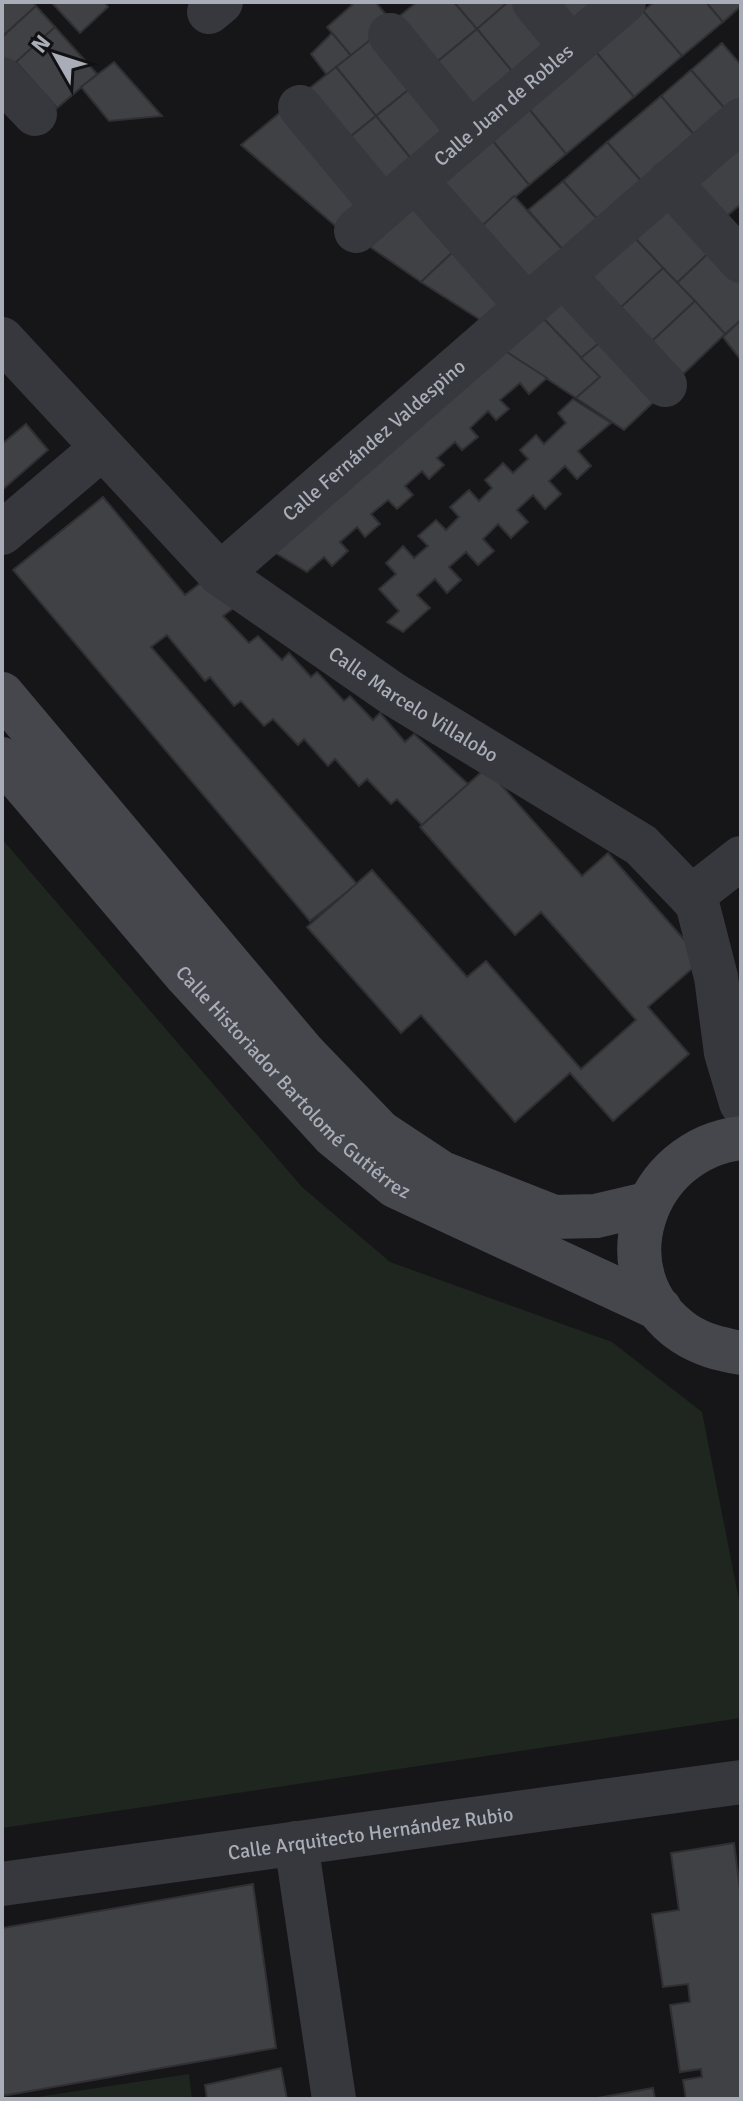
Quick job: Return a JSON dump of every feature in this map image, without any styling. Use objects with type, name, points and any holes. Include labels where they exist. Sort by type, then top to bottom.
[{"type":"street","points":[[534,2],[571,47]]},
{"type":"street","name":"Calle Juan de Robles","points":[[385,206],[624,2]]},
{"type":"street","points":[[390,35],[470,133]]},
{"type":"street","points":[[2,79],[35,114]]},
{"type":"street","points":[[300,107],[385,206],[527,306]]},
{"type":"street","name":"Calle Fernández Valdespino","points":[[220,574],[741,120]]},
{"type":"street","points":[[669,182],[741,261]]},
{"type":"street","points":[[563,275],[665,385]]},
{"type":"street","name":"Calle Marcelo Villalobo","points":[[2,339],[220,574],[393,694],[641,845],[697,903],[716,977],[726,1053],[741,1103]]},
{"type":"street","points":[[2,533],[101,449]]},
{"type":"street","name":"Calle Historiador Bartolomé Gutiérrez","points":[[2,694],[303,1052],[380,1132],[442,1173],[554,1217],[596,1216],[647,1204]]},
{"type":"street","name":"Calle Historiador Bartolomé Gutiérrez","points":[[2,759],[184,973],[334,1136],[395,1186],[660,1309]]},
{"type":"street","points":[[691,897],[741,858]]},
{"type":"street","name":"Calle Historiador Bartolomé Gutiérrez","points":[[741,1138],[719,1141],[688,1154],[664,1177],[647,1204],[639,1240],[644,1277],[660,1309],[682,1332],[725,1350],[741,1387]]},
{"type":"street","name":"Calle Arquitecto Hernández Rubio","points":[[2,1884],[741,1782]]},
{"type":"street","points":[[296,1843],[334,2099]]},
{"type":"shaded area","points":[[2,839],[302,1187],[390,1262],[612,1342],[702,1412],[741,1610],[741,1718],[2,1828]]},
{"type":"shaded area","points":[[189,2074],[192,2099],[24,2099]]},
{"type":"building","points":[[2,2],[33,2],[36,6],[2,37]]},
{"type":"building","points":[[51,2],[104,2],[108,7],[80,33]]},
{"type":"building","points":[[350,2],[380,2],[377,4],[392,22],[352,57],[327,27],[352,5]]},
{"type":"building","points":[[417,2],[454,2],[477,29],[432,66],[392,22]]},
{"type":"building","points":[[454,2],[508,2],[477,29]]},
{"type":"building","points":[[508,2],[524,2],[557,41],[516,76],[477,29]]},
{"type":"building","points":[[551,2],[599,2],[571,26]]},
{"type":"building","points":[[654,2],[706,2],[723,22],[682,56],[643,11]]},
{"type":"building","points":[[706,2],[741,2],[741,6],[723,22]]},
{"type":"building","points":[[36,6],[55,27],[10,68],[2,59],[2,37]]},
{"type":"building","points":[[643,11],[682,56],[634,97],[596,52]]},
{"type":"building","points":[[55,27],[97,74],[57,108],[16,62]]},
{"type":"building","points":[[477,29],[516,76],[470,114],[432,66]]},
{"type":"building","points":[[332,33],[352,57],[327,75],[311,54]]},
{"type":"building","points":[[378,34],[417,83],[376,116],[336,67]]},
{"type":"building","points":[[722,43],[741,65],[741,98],[726,110],[691,70]]},
{"type":"building","points":[[596,52],[634,97],[566,154],[529,109]]},
{"type":"building","points":[[114,62],[162,116],[109,121],[81,87]]},
{"type":"building","points":[[336,67],[376,116],[345,141],[305,92]]},
{"type":"building","points":[[691,70],[726,110],[695,136],[661,96]]},
{"type":"building","points":[[417,83],[454,128],[413,161],[376,116]]},
{"type":"building","points":[[661,96],[695,136],[642,182],[607,142]]},
{"type":"building","points":[[288,106],[372,203],[339,229],[241,145]]},
{"type":"building","points":[[529,109],[566,154],[529,185],[492,140]]},
{"type":"building","points":[[376,116],[413,161],[382,186],[345,141]]},
{"type":"building","points":[[492,140],[529,185],[482,226],[443,181]]},
{"type":"building","points":[[607,142],[642,182],[598,220],[563,181]]},
{"type":"building","points":[[741,145],[741,204],[722,220],[691,183]]},
{"type":"building","points":[[563,181],[598,220],[563,250],[528,210]]},
{"type":"building","points":[[514,196],[563,250],[530,280],[482,226]]},
{"type":"building","points":[[672,197],[717,245],[677,283],[632,235]]},
{"type":"building","points":[[417,205],[457,248],[421,282],[370,247]]},
{"type":"building","points":[[632,235],[664,269],[617,311],[586,277]]},
{"type":"building","points":[[717,245],[741,273],[741,320],[725,334],[677,283]]},
{"type":"building","points":[[457,248],[504,302],[482,321],[421,282]]},
{"type":"building","points":[[663,268],[695,301],[649,344],[617,311]]},
{"type":"building","points":[[563,292],[604,339],[581,358],[539,314]]},
{"type":"building","points":[[695,301],[725,334],[680,377],[649,344]]},
{"type":"building","points":[[539,314],[600,377],[576,398],[502,349]]},
{"type":"building","points":[[741,320],[741,360],[723,337]]},
{"type":"building","points":[[604,339],[659,397],[624,430],[576,398],[600,377],[581,358]]},
{"type":"building","points":[[502,349],[547,378],[529,394],[520,383],[500,400],[509,409],[496,420],[488,411],[470,428],[478,437],[462,450],[455,442],[437,458],[444,465],[429,479],[422,471],[405,486],[413,495],[397,509],[388,500],[371,514],[380,524],[365,537],[357,527],[340,542],[348,551],[332,566],[324,557],[307,572],[274,552]]},
{"type":"building","points":[[573,399],[611,423],[578,451],[591,466],[577,479],[565,466],[549,481],[561,494],[545,509],[533,495],[517,510],[528,522],[511,538],[498,524],[483,539],[494,551],[478,565],[466,552],[449,567],[461,580],[447,593],[435,579],[417,595],[430,608],[403,632],[387,622],[399,611],[379,589],[396,574],[386,563],[403,546],[414,558],[428,546],[418,536],[436,520],[446,530],[459,517],[450,507],[469,490],[479,501],[492,488],[485,480],[503,463],[513,473],[528,459],[520,450],[536,435],[544,444],[566,423],[558,413]]},
{"type":"building","points":[[26,424],[48,450],[2,490],[2,444]]},
{"type":"building","points":[[103,497],[185,595],[203,581],[235,607],[223,616],[249,643],[258,636],[282,660],[289,653],[311,677],[317,672],[344,701],[350,696],[373,720],[380,713],[405,742],[414,734],[468,784],[422,825],[397,799],[391,804],[367,779],[359,786],[335,759],[328,766],[304,739],[298,745],[273,719],[264,726],[241,701],[234,706],[210,677],[205,681],[167,635],[151,647],[357,884],[310,921],[13,570]]},
{"type":"building","points":[[486,768],[582,876],[608,853],[702,960],[648,1007],[689,1054],[613,1121],[570,1073],[515,1122],[421,1015],[401,1033],[307,927],[372,870],[467,977],[486,961],[581,1069],[636,1020],[541,912],[515,935],[420,827]]},
{"type":"building","points":[[734,1843],[741,1898],[741,2099],[686,2099],[683,2080],[702,2077],[701,2069],[680,2072],[670,2005],[690,2002],[688,1984],[663,1987],[652,1914],[679,1910],[671,1853]]},
{"type":"building","points":[[253,1884],[276,2048],[2,2096],[2,1928]]},
{"type":"building","points":[[281,2068],[287,2099],[207,2099],[205,2085]]},
{"type":"building","points":[[653,2088],[655,2099],[592,2099]]}]
